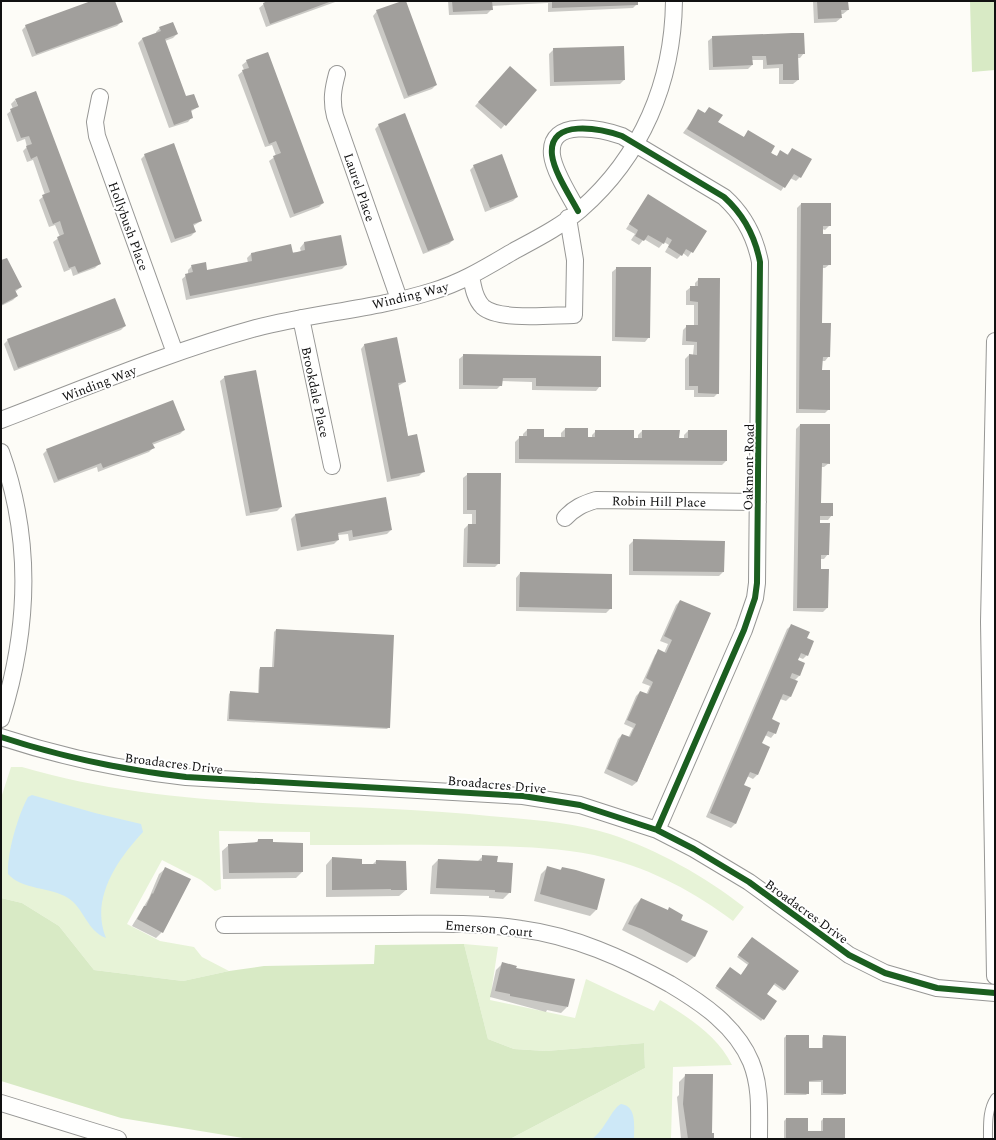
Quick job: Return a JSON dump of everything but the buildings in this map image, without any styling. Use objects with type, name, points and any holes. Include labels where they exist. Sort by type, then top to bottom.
[{"type":"street","name":"Winding Way","points":[[1,420],[175,353],[258,328],[430,292],[471,276],[573,215],[614,175],[636,144],[652,114],[665,76],[674,22],[674,1]]},
{"type":"street","name":"Laurel Place","points":[[337,74],[332,90],[332,103],[335,116],[399,299]]},
{"type":"street","name":"Hollybush Place","points":[[100,97],[95,122],[97,136],[175,353]]},
{"type":"street","name":"Oakmont Road","points":[[471,276],[474,293],[479,301],[490,311],[509,315],[574,315],[575,260],[573,215],[554,163],[552,147],[558,136],[569,130],[594,129],[618,135],[636,144],[724,197],[737,209],[745,221],[757,247],[761,276],[757,583],[750,613],[657,830]]},
{"type":"street","name":"Brookdale Place","points":[[301,318],[332,466]]},
{"type":"street","points":[[995,340],[989,622],[995,976]]},
{"type":"street","points":[[1,452],[12,488],[19,522],[23,559],[23,605],[17,660],[1,719]]},
{"type":"street","name":"Robin Hill Place","points":[[565,518],[573,509],[583,503],[596,500],[758,502]]},
{"type":"street","name":"Broadacres Drive","points":[[1,737],[80,760],[127,769],[186,777],[440,790],[550,799],[601,811],[657,830],[730,870],[828,940],[866,964],[897,978],[922,985],[937,988],[995,993]]},
{"type":"street","name":"Emerson Court","points":[[224,925],[451,924],[502,926],[554,936],[607,953],[655,976],[691,997],[713,1013],[733,1033],[748,1055],[755,1076],[759,1101],[759,1139]]},
{"type":"street","points":[[1,1103],[117,1139]]},
{"type":"lane","points":[[988,1139],[988,1118],[995,1098]]},
{"type":"green space","points":[[970,1],[995,1],[995,70],[972,72]]},
{"type":"green space","points":[[11,767],[22,767],[77,781],[132,791],[188,797],[244,802],[469,814],[558,823],[593,829],[628,840],[663,856],[697,874],[744,907],[733,921],[704,901],[657,875],[606,858],[577,852],[467,845],[310,845],[310,832],[219,831],[221,889],[215,891],[201,880],[162,860],[127,924],[160,941],[194,947],[202,957],[229,971],[183,981],[94,970],[59,926],[22,903],[1,898],[1,798]]},
{"type":"green space","points":[[1,898],[22,903],[59,926],[94,970],[183,981],[229,971],[264,966],[374,964],[375,945],[464,944],[488,1039],[514,1049],[546,1051],[644,1043],[645,1068],[510,1139],[249,1139],[121,1118],[1,1081]]},
{"type":"green space","points":[[464,944],[498,947],[490,1000],[575,1018],[586,979],[654,1011],[660,1000],[691,1020],[710,1036],[726,1054],[732,1065],[673,1067],[671,1139],[510,1139],[645,1068],[644,1043],[546,1051],[514,1049],[488,1039]]},
{"type":"water","points":[[32,795],[141,824],[143,832],[124,855],[109,881],[104,895],[101,909],[102,923],[106,938],[94,930],[78,907],[68,898],[61,894],[21,883],[8,874],[9,856],[17,824],[28,797]]},
{"type":"water","points":[[621,1104],[630,1108],[634,1117],[634,1139],[592,1139],[601,1130],[614,1110]]},
{"type":"cycle path","points":[[578,211],[553,162],[553,143],[558,135],[567,130],[590,129],[613,133],[622,136],[724,197],[748,226],[755,243],[760,262],[757,583],[755,598],[744,630],[657,830]]},
{"type":"cycle path","points":[[1,737],[47,751],[116,767],[186,777],[523,796],[580,805],[657,830],[694,849],[749,882],[849,955],[885,973],[937,988],[995,993]]}]
